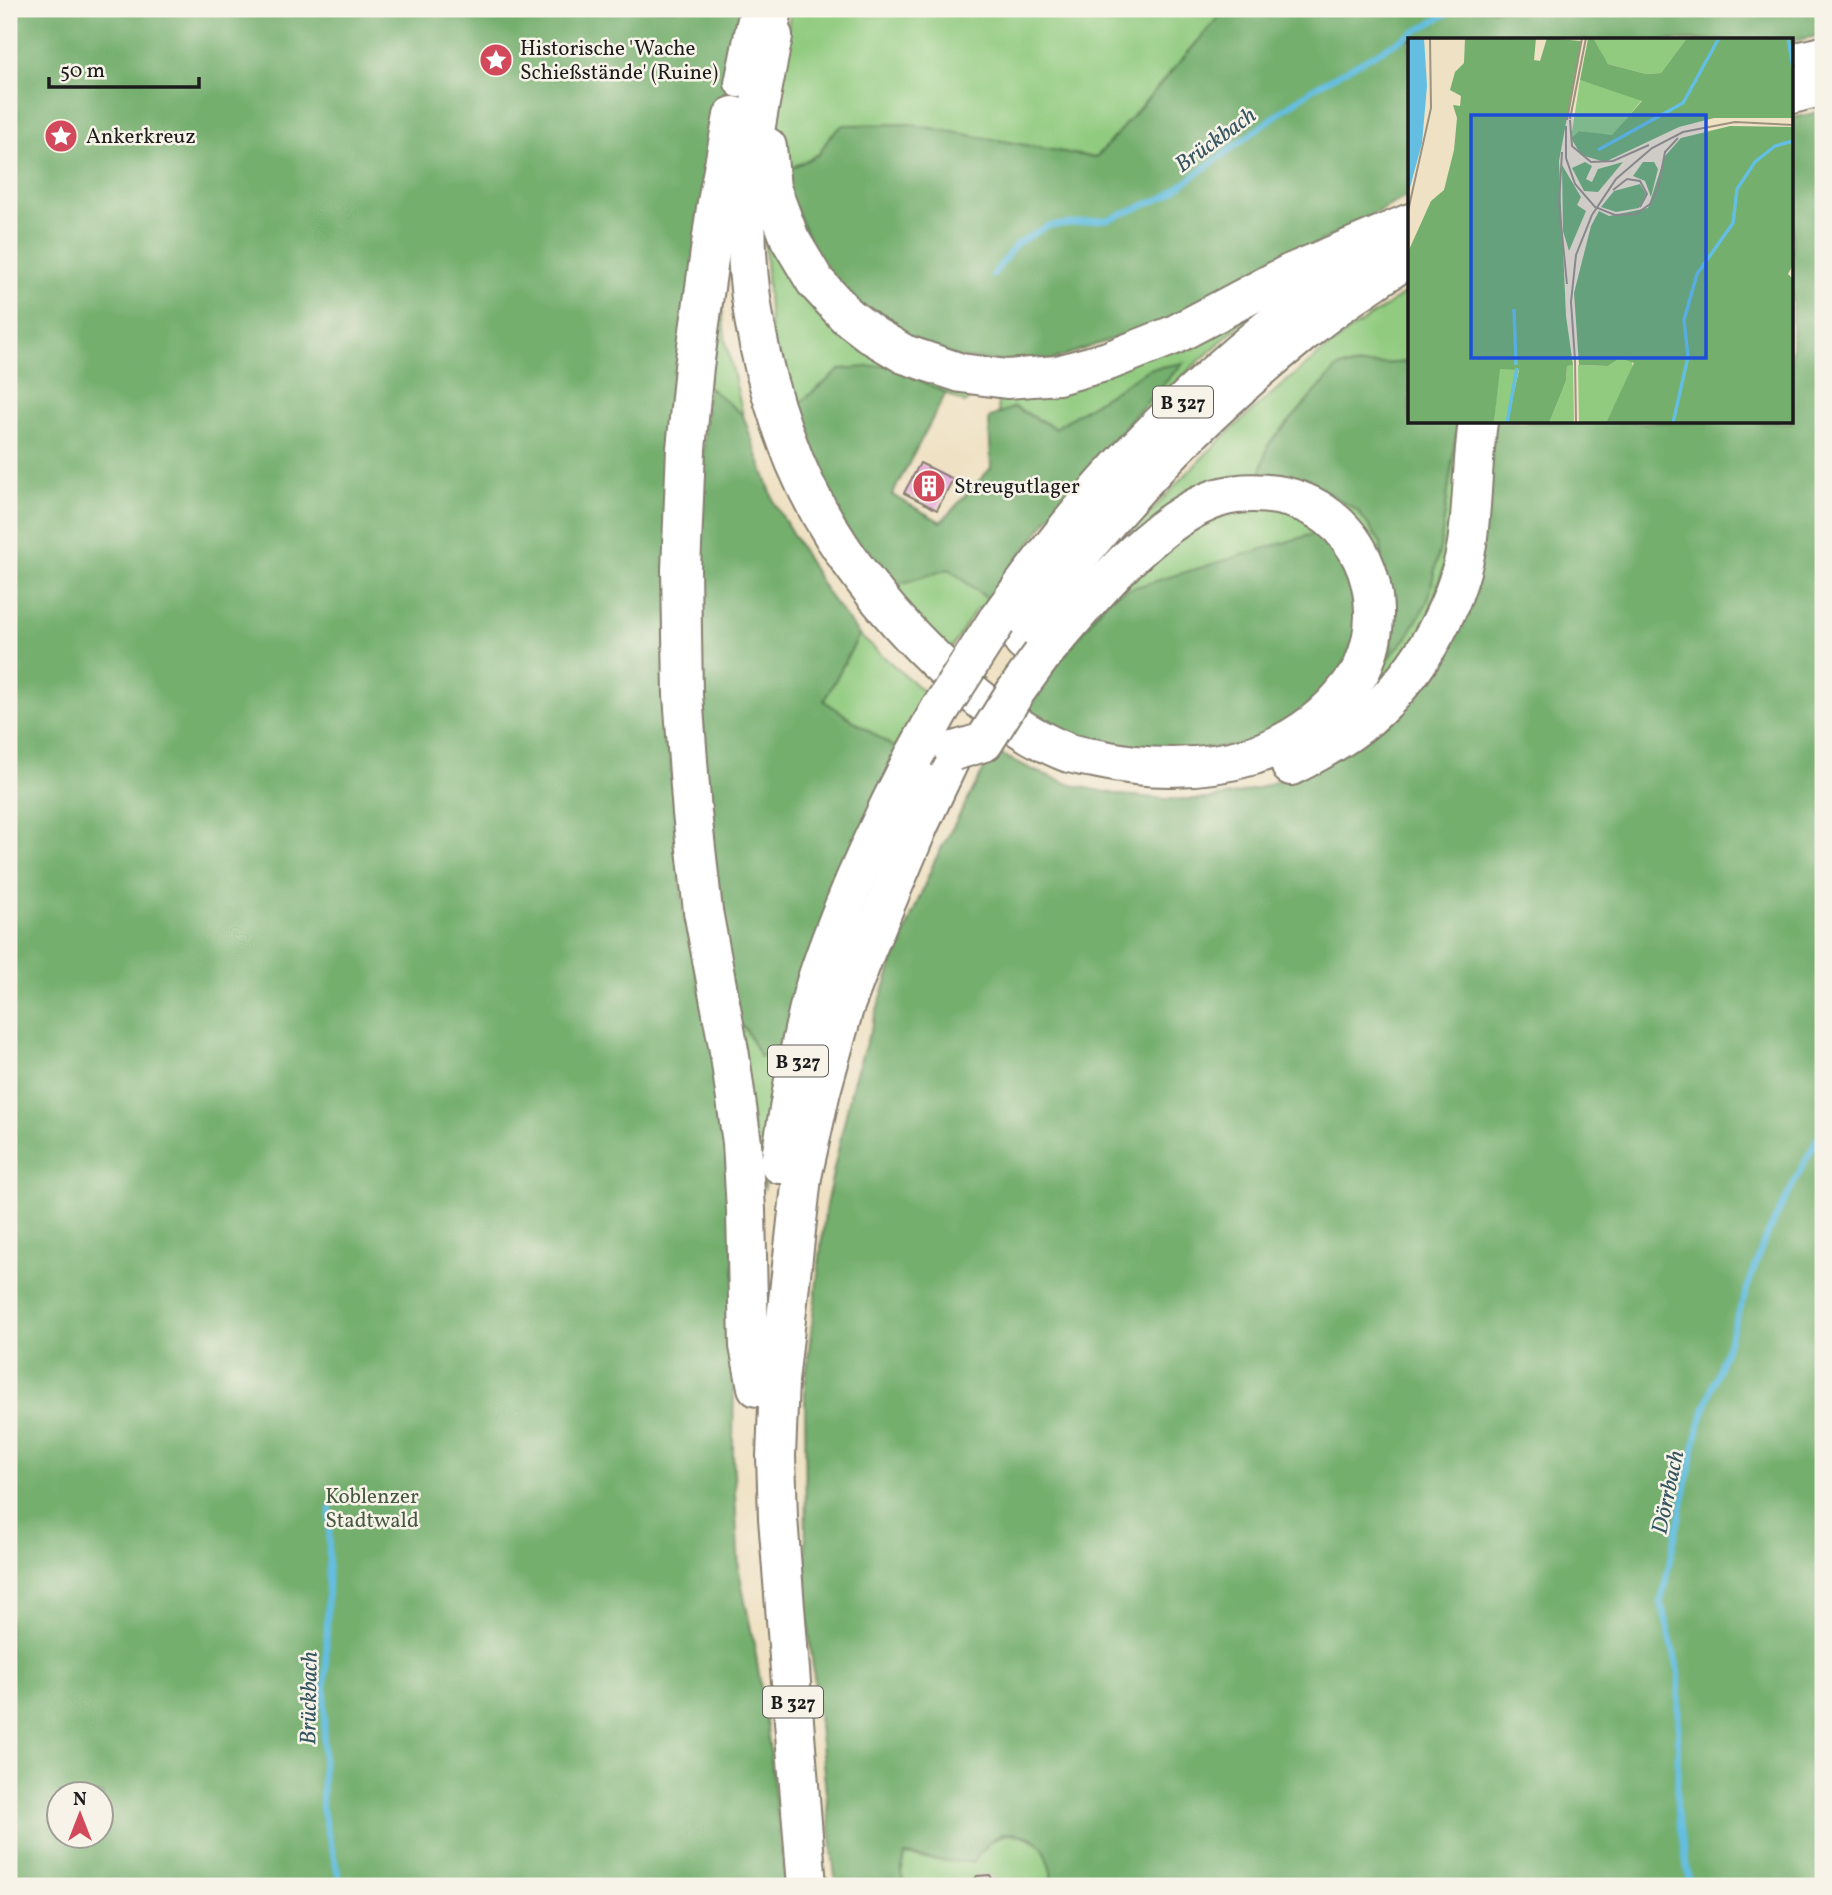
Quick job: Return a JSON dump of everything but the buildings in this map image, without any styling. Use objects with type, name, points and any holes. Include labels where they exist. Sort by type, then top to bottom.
[{"type":"highway","points":[[768,18],[767,145],[771,188],[790,239],[815,281],[846,315],[904,354],[961,373],[1007,379],[1059,375],[1108,361],[1174,335],[1291,273],[1408,225]]},
{"type":"highway","points":[[768,18],[747,204],[748,263],[756,334],[772,401],[796,465],[827,524],[866,583],[936,662],[978,699],[1021,730],[1070,753],[1124,765],[1183,768],[1235,760],[1276,747],[1312,726],[1339,701],[1361,672],[1372,643],[1376,611],[1371,581],[1361,557],[1342,530],[1319,511],[1304,503],[1288,497],[1257,492],[1216,499],[1184,515],[1143,547],[1104,584],[1021,640]]},
{"type":"highway","points":[[1794,62],[1823,55]]},
{"type":"highway","points":[[739,83],[731,205],[731,264],[738,336],[754,405],[778,472],[809,535],[848,595],[881,636],[924,679],[967,716],[1014,746],[1066,770],[1122,781],[1185,787],[1238,782],[1287,768],[1325,748],[1361,724],[1393,694],[1426,650],[1449,605],[1459,579],[1466,547],[1478,424]]},
{"type":"highway","points":[[739,83],[716,208],[694,367],[686,449],[681,569],[683,695],[692,813],[704,911],[730,1056],[742,1143],[749,1346],[757,1387]]},
{"type":"highway","points":[[1794,93],[1823,86]]},
{"type":"highway","name":"B 327","points":[[1021,640],[1052,546],[1105,482],[1162,422],[1223,365],[1286,312],[1408,225]]},
{"type":"highway","name":"B 327","points":[[806,1886],[784,1764],[767,1637],[759,1520],[757,1387],[779,1170],[793,1082],[812,994],[832,937],[886,810],[937,761],[995,686],[1021,640],[1080,555],[1130,496],[1241,386],[1311,326],[1408,257]]},
{"type":"highway","name":"B 327","points":[[806,1886],[778,1518],[776,1456],[779,1381],[802,1177],[821,1091],[844,1008],[919,825],[937,761]]},
{"type":"street","points":[[739,83],[768,18]]},
{"type":"green space","name":"Koblenzer Stadtwald","points":[[9,9],[743,9],[711,173],[666,705],[684,915],[722,1092],[735,1276],[733,1454],[739,1571],[767,1727],[786,1886],[9,1886]]},
{"type":"green space","points":[[791,9],[1226,9],[1096,158],[908,124],[830,136],[819,154],[780,174],[777,112]]},
{"type":"green space","points":[[1226,9],[1823,9],[1823,35],[1794,41],[1794,38],[1408,38],[1408,196],[1201,308],[1041,364],[959,358],[886,327],[822,269],[780,174],[819,154],[830,136],[843,125],[908,124],[1096,158]]},
{"type":"green space","points":[[1823,111],[1823,1886],[1051,1886],[1048,1860],[1040,1845],[1034,1839],[1011,1833],[992,1840],[973,1862],[905,1855],[901,1874],[905,1886],[836,1886],[806,1603],[805,1384],[826,1205],[853,1082],[893,962],[934,862],[994,751],[1072,785],[1121,795],[1207,799],[1265,786],[1316,764],[1406,693],[1486,424],[1794,424],[1794,118]]},
{"type":"green space","points":[[761,173],[973,395],[965,403],[890,365],[785,415],[773,378]]},
{"type":"green space","points":[[1408,291],[1408,362],[1338,367],[1260,475],[1313,484],[1358,511],[1381,543],[1382,555],[1377,573],[1292,490],[1130,536],[1178,482],[1256,408],[1340,338]]},
{"type":"green space","points":[[715,309],[722,309],[725,337],[743,415],[707,386]]},
{"type":"green space","points":[[1250,316],[1190,369],[1107,454],[1105,446],[1182,364],[1149,369],[1055,428],[1015,407],[999,414],[996,387]]},
{"type":"green space","points":[[1408,362],[1408,424],[1458,424],[1440,547],[1428,601],[1407,637],[1389,658],[1396,616],[1395,594],[1389,593],[1377,573],[1382,555],[1381,543],[1358,511],[1313,484],[1260,475],[1268,445],[1338,367]]},
{"type":"green space","points":[[1183,363],[1106,446],[1107,454],[1045,524],[989,600],[949,569],[878,590],[785,415],[841,369],[890,365],[946,393],[892,495],[941,522],[991,468],[989,418],[1014,407],[1055,428],[1149,369]]},
{"type":"green space","points":[[707,386],[743,415],[775,504],[826,591],[859,635],[824,701],[899,751],[789,1042],[760,1057],[745,1028],[733,1022],[700,772],[699,526]]},
{"type":"green space","points":[[1458,424],[1471,424],[1458,549],[1408,665],[1320,731],[1380,583],[1395,594],[1396,616],[1390,656],[1407,637],[1440,547]]},
{"type":"green space","points":[[1278,503],[1344,543],[1058,649],[1182,525]]},
{"type":"green space","points":[[1313,534],[1341,551],[1355,595],[1357,635],[1334,685],[1267,742],[1130,758],[1016,717],[1112,594]]},
{"type":"green space","points":[[949,569],[989,600],[981,610],[977,608],[945,659],[878,590]]},
{"type":"green space","points":[[859,635],[925,693],[895,748],[824,701]]},
{"type":"green space","points":[[733,1022],[778,1047],[789,1042],[764,1190]]},
{"type":"green space","points":[[1008,1834],[1029,1838],[1043,1848],[1050,1865],[1051,1886],[905,1886],[901,1874],[905,1855],[973,1862],[993,1841]]},
{"type":"waterway","name":"Brückbach","points":[[993,275],[1016,244],[1048,226],[1110,219],[1167,196],[1312,89],[1456,9]]},
{"type":"waterway","name":"Dörrbach","points":[[1690,1886],[1677,1811],[1679,1673],[1661,1602],[1700,1422],[1764,1241],[1823,1127]]},
{"type":"waterway","name":"Brückbach","points":[[330,1509],[322,1808],[341,1886]]},
{"type":"place","name":"Historische 'Wache Schießstände' (Ruine)","points":[[496,60]]},
{"type":"place","name":"Ankerkreuz","points":[[61,136]]},
{"type":"place","name":"Streugutlager","points":[[929,486]]}]
